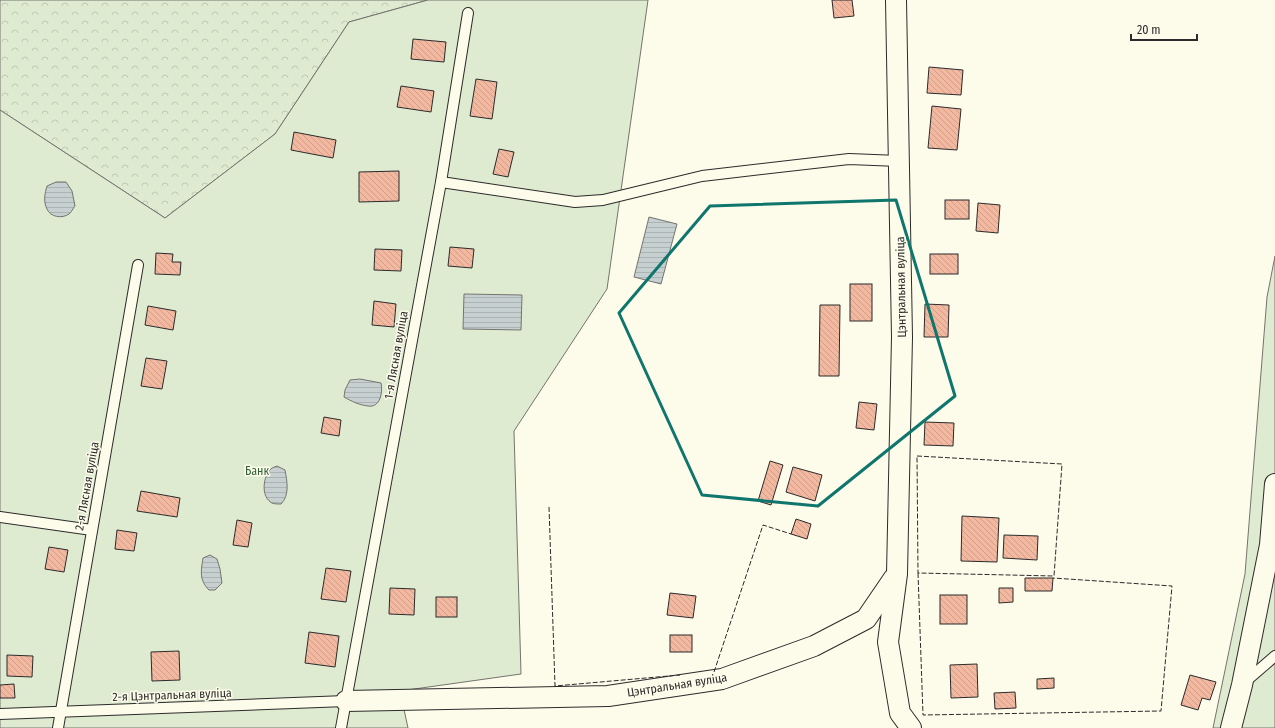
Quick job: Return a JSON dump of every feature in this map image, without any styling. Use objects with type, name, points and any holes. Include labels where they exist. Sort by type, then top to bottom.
[{"type":"street","name":"Цэнтральная вуліца","points":[[896,0],[902,336],[897,574],[888,642],[900,713],[911,728]]},
{"type":"street","points":[[1231,728],[1242,685],[1270,545],[1275,484]]},
{"type":"street","name":"Цэнтральная вуліца","points":[[346,701],[608,696],[722,679],[814,646],[866,619],[897,574]]},
{"type":"lane","name":"1-я Лясная вуліца","points":[[341,728],[441,182],[468,12]]},
{"type":"lane","points":[[441,182],[575,202],[602,200],[702,176],[849,159],[899,161]]},
{"type":"lane","name":"2-я Лясная вуліца","points":[[58,728],[138,265]]},
{"type":"lane","points":[[0,517],[92,530]]},
{"type":"lane","points":[[1242,685],[1275,656]]},
{"type":"lane","name":"2-я Цэнтральная вуліца","points":[[0,714],[346,701]]},
{"type":"highlighted area","points":[[896,200],[955,396],[818,506],[702,495],[619,313],[710,206]]},
{"type":"green space","points":[[0,0],[428,0],[349,22],[275,134],[165,218],[0,110]]},
{"type":"green space","name":"Банк","points":[[428,0],[648,0],[607,289],[514,431],[521,674],[400,691],[408,728],[0,728],[0,110],[165,218],[275,134],[349,22]]},
{"type":"green space","points":[[1275,256],[1275,728],[1213,728],[1245,574],[1267,297]]},
{"type":"shaded area","points":[[56,182],[66,182],[72,191],[75,206],[66,216],[60,217],[51,214],[45,203],[47,186]]},
{"type":"shaded area","points":[[649,217],[677,224],[661,284],[634,277]]},
{"type":"shaded area","points":[[464,294],[522,295],[521,330],[463,329]]},
{"type":"shaded area","points":[[360,379],[381,383],[382,391],[380,399],[375,405],[361,405],[344,397],[345,390],[350,380]]},
{"type":"shaded area","points":[[277,466],[285,470],[287,483],[286,496],[281,504],[273,503],[268,500],[264,488],[267,474],[271,469]]},
{"type":"shaded area","points":[[210,555],[217,559],[222,583],[215,590],[209,590],[202,579],[203,558]]},
{"type":"building","points":[[832,0],[852,0],[854,16],[834,18]]},
{"type":"building","points":[[413,39],[446,42],[444,62],[411,59]]},
{"type":"building","points":[[929,67],[963,70],[961,95],[927,93]]},
{"type":"building","points":[[476,79],[497,82],[492,119],[470,116]]},
{"type":"building","points":[[401,86],[434,91],[431,112],[397,107]]},
{"type":"building","points":[[932,106],[961,109],[957,150],[928,148]]},
{"type":"building","points":[[294,132],[336,140],[333,158],[291,150]]},
{"type":"building","points":[[499,149],[514,152],[508,177],[493,174]]},
{"type":"building","points":[[399,171],[399,201],[359,202],[359,172]]},
{"type":"building","points":[[945,200],[969,200],[969,219],[945,219]]},
{"type":"building","points":[[978,203],[1000,205],[998,233],[976,231]]},
{"type":"building","points":[[450,247],[474,249],[472,268],[448,266]]},
{"type":"building","points":[[375,249],[402,250],[401,271],[374,270]]},
{"type":"building","points":[[156,253],[173,254],[172,262],[181,262],[180,275],[155,274]]},
{"type":"building","points":[[930,254],[958,254],[958,274],[930,274]]},
{"type":"building","points":[[850,284],[872,284],[872,321],[850,321]]},
{"type":"building","points":[[374,301],[396,304],[394,327],[372,325]]},
{"type":"building","points":[[925,304],[949,305],[948,337],[924,337]]},
{"type":"building","points":[[820,305],[840,305],[839,376],[819,376]]},
{"type":"building","points":[[148,306],[176,311],[173,330],[145,325]]},
{"type":"building","points":[[146,358],[167,361],[162,389],[141,386]]},
{"type":"building","points":[[859,402],[877,404],[874,430],[856,428]]},
{"type":"building","points":[[324,417],[341,420],[339,436],[321,433]]},
{"type":"building","points":[[925,422],[954,423],[953,446],[924,445]]},
{"type":"building","points":[[770,461],[783,465],[771,505],[758,501]]},
{"type":"building","points":[[793,467],[822,475],[815,501],[786,492]]},
{"type":"building","points":[[141,491],[180,498],[177,517],[137,511]]},
{"type":"building","points":[[962,516],[999,518],[997,562],[961,561]]},
{"type":"building","points":[[796,519],[811,524],[807,539],[791,534]]},
{"type":"building","points":[[237,520],[252,523],[248,547],[233,545]]},
{"type":"building","points":[[117,530],[137,533],[134,551],[115,549]]},
{"type":"building","points":[[1004,535],[1038,536],[1037,560],[1003,558]]},
{"type":"building","points":[[49,547],[68,550],[64,572],[45,569]]},
{"type":"building","points":[[326,568],[351,571],[346,602],[321,599]]},
{"type":"building","points":[[1025,578],[1053,578],[1052,591],[1025,591]]},
{"type":"building","points":[[390,588],[415,589],[414,615],[389,614]]},
{"type":"building","points":[[999,588],[1013,588],[1013,602],[999,603]]},
{"type":"building","points":[[670,593],[696,596],[693,618],[667,615]]},
{"type":"building","points":[[940,595],[967,595],[967,624],[940,624]]},
{"type":"building","points":[[436,597],[457,597],[457,617],[436,617]]},
{"type":"building","points":[[309,632],[339,636],[335,667],[305,663]]},
{"type":"building","points":[[670,635],[692,635],[692,652],[670,652]]},
{"type":"building","points":[[179,651],[180,680],[152,681],[151,652]]},
{"type":"building","points":[[7,655],[33,656],[32,677],[7,676]]},
{"type":"building","points":[[977,664],[978,697],[951,698],[950,665]]},
{"type":"building","points":[[1190,675],[1216,682],[1210,700],[1202,698],[1198,710],[1181,705]]},
{"type":"building","points":[[1054,678],[1054,688],[1037,689],[1037,679]]},
{"type":"building","points":[[14,684],[15,698],[0,698],[0,685]]},
{"type":"building","points":[[1015,692],[1016,708],[995,709],[994,693]]},
{"type":"fence","points":[[917,456],[1062,464],[1054,576],[918,573],[917,456]]},
{"type":"fence","points":[[549,507],[555,686],[680,675]]},
{"type":"fence","points":[[714,672],[763,525],[791,534]]},
{"type":"fence","points":[[918,573],[923,715],[1161,711],[1172,586],[1053,578]]}]
